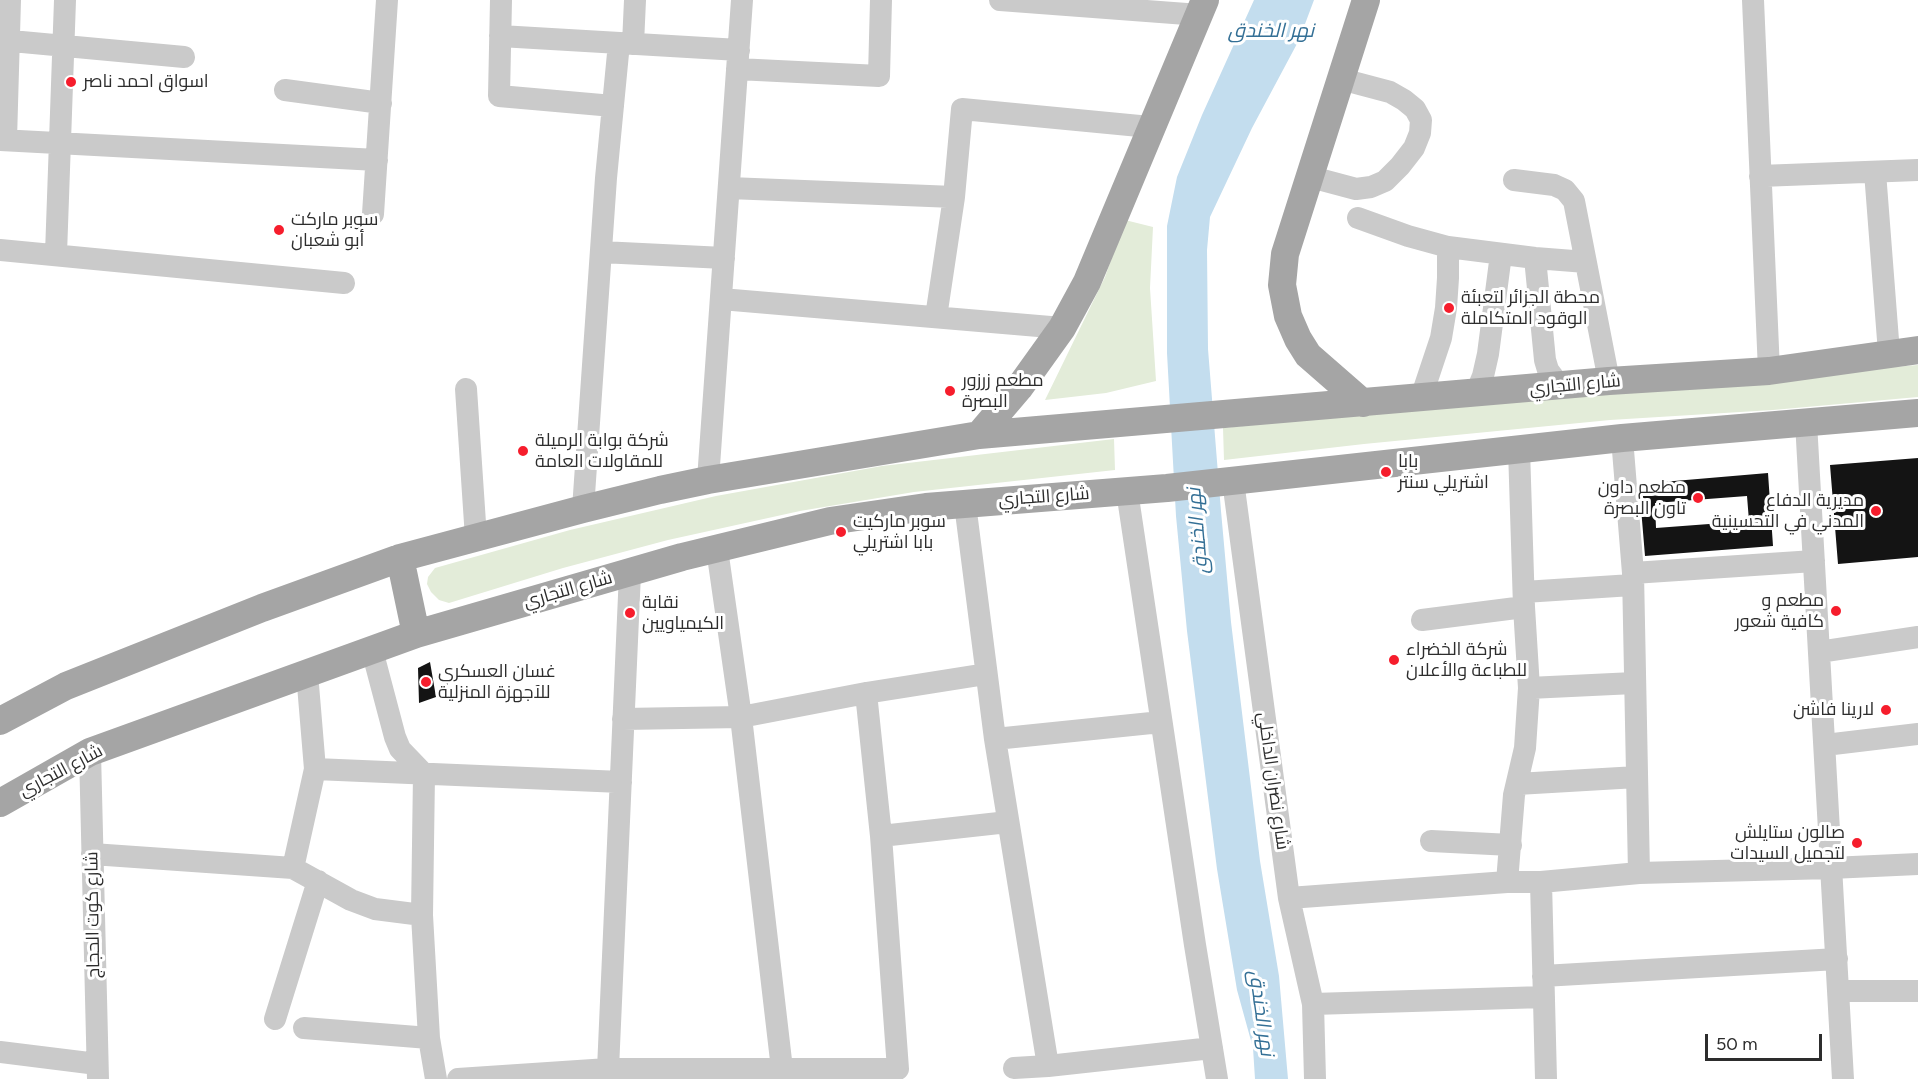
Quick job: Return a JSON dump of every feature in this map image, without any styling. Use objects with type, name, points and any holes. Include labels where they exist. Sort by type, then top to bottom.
[{"type":"main road","points":[[1363,403],[1308,355],[1288,316],[1282,285],[1285,254],[1366,0]]},
{"type":"main road","points":[[0,721],[66,686],[262,608],[400,558],[660,489],[979,435],[1019,388],[1062,328],[1087,282],[1150,127],[1203,8]]},
{"type":"main road","name":"شارع التجاري","points":[[979,435],[1609,381],[1769,371],[1918,350]]},
{"type":"main road","points":[[1233,481],[1519,448],[1918,413]]},
{"type":"main road","name":"شارع التجاري","points":[[0,803],[90,752],[416,634],[717,549],[830,521],[926,507],[1233,481]]},
{"type":"main road","points":[[400,558],[416,634]]},
{"type":"street","points":[[10,0],[4,40],[3,140],[377,160]]},
{"type":"street","points":[[56,254],[58,143],[65,0]]},
{"type":"street","points":[[373,214],[387,0]]},
{"type":"street","points":[[501,0],[499,96],[613,106]]},
{"type":"street","points":[[583,509],[613,106],[635,0]]},
{"type":"street","points":[[708,480],[742,0]]},
{"type":"street","points":[[500,36],[626,44],[738,60],[879,76],[881,0]]},
{"type":"street","points":[[1000,0],[1203,8]]},
{"type":"street","points":[[1753,0],[1769,371]]},
{"type":"street","points":[[4,40],[184,57]]},
{"type":"street","points":[[1311,177],[1356,189],[1371,187],[1384,181],[1400,166],[1414,148],[1420,133],[1421,120],[1415,109],[1404,100],[1390,92],[1341,79]]},
{"type":"street","points":[[285,90],[381,103]]},
{"type":"street","points":[[936,317],[954,197],[962,109],[1150,127]]},
{"type":"street","points":[[1760,176],[1918,170]]},
{"type":"street","points":[[1875,172],[1889,353]]},
{"type":"street","points":[[1514,180],[1554,185],[1570,195],[1574,201],[1609,381]]},
{"type":"street","points":[[729,188],[954,197]]},
{"type":"street","points":[[1358,218],[1448,247],[1586,262]]},
{"type":"street","points":[[1421,398],[1441,338],[1446,308],[1448,247]]},
{"type":"street","points":[[0,250],[344,283]]},
{"type":"street","points":[[601,252],[724,258]]},
{"type":"street","points":[[1476,393],[1488,354],[1502,254]]},
{"type":"street","points":[[1535,258],[1545,360],[1553,378],[1560,386]]},
{"type":"street","points":[[721,298],[1062,328]]},
{"type":"street","points":[[466,389],[476,538]]},
{"type":"street","points":[[1806,422],[1843,1079]]},
{"type":"street","points":[[1622,438],[1632,579],[1639,873]]},
{"type":"street","points":[[1507,882],[1514,795],[1525,748],[1529,688],[1519,448]]},
{"type":"street","name":"شارع نضران الداخلي","points":[[1233,481],[1289,898],[1313,1004],[1315,1079]]},
{"type":"street","points":[[1127,491],[1217,1079]]},
{"type":"street","points":[[965,504],[995,739],[1048,1066]]},
{"type":"street","points":[[717,549],[741,717],[782,1069]]},
{"type":"street","points":[[1422,620],[1632,579],[1814,561]]},
{"type":"street","points":[[608,1069],[630,573]]},
{"type":"street","points":[[1819,652],[1918,638]]},
{"type":"street","points":[[372,650],[394,737],[400,749],[424,774],[422,915],[429,1038],[436,1079]]},
{"type":"street","points":[[292,868],[315,769],[307,673]]},
{"type":"street","points":[[623,718],[741,717],[866,693],[986,674]]},
{"type":"street","points":[[1529,688],[1634,682]]},
{"type":"street","points":[[458,1079],[608,1069],[898,1069],[881,836],[866,693]]},
{"type":"street","points":[[995,739],[1161,722]]},
{"type":"street","points":[[1825,746],[1918,734]]},
{"type":"street","name":"شارع كوت الحجاج","points":[[90,752],[97,1072]]},
{"type":"street","points":[[315,769],[621,782]]},
{"type":"street","points":[[1517,784],[1637,777]]},
{"type":"street","points":[[881,836],[1008,822]]},
{"type":"street","points":[[1431,841],[1511,845]]},
{"type":"street","points":[[92,854],[292,868],[351,900],[375,909],[422,915]]},
{"type":"street","points":[[1289,898],[1507,882],[1541,882],[1639,873],[1918,864]]},
{"type":"street","points":[[275,1019],[318,881]]},
{"type":"street","points":[[1541,882],[1546,1079]]},
{"type":"street","points":[[1313,1004],[1544,986],[1837,959]]},
{"type":"street","points":[[1839,991],[1918,991]]},
{"type":"street","points":[[304,1028],[429,1038]]},
{"type":"street","points":[[1014,1068],[1212,1048]]},
{"type":"street","points":[[0,1052],[97,1072]]},
{"type":"green space","points":[[1125,220],[1153,227],[1150,288],[1156,381],[1106,393],[1045,400],[1105,277]]},
{"type":"green space","points":[[1918,365],[1918,397],[1773,410],[1610,420],[1224,460],[1223,428],[1528,397]]},
{"type":"green space","points":[[1114,439],[1115,470],[914,492],[800,511],[668,540],[563,568],[449,603],[439,600],[427,584],[428,577],[435,568],[570,530],[716,496],[882,466]]},
{"type":"water","name":"نهر الخندق","points":[[1254,0],[1314,0],[1299,40],[1252,128],[1210,217],[1207,250],[1208,349],[1231,622],[1260,861],[1279,976],[1288,1079],[1255,1079],[1253,1048],[1237,990],[1217,869],[1187,631],[1176,516],[1167,353],[1167,226],[1177,177],[1202,115]]},
{"type":"building","name":"مديرية الدفاع المدني في التحسينية","points":[[1918,458],[1918,557],[1838,564],[1830,465]]},
{"type":"building","points":[[1768,473],[1773,546],[1645,556],[1639,484]],"holes":[[[1747,496],[1749,521],[1656,528],[1655,503]]]},
{"type":"building","name":"غسان العسكري للآجهزة المنزلية","points":[[430,662],[436,697],[419,703],[418,668]]},
{"type":"place","name":"اسواق احمد ناصر","points":[[71,82]]},
{"type":"place","name":"سوبر ماركت أبو شعبان","points":[[279,230]]},
{"type":"place","name":"محطة الجزائر لتعبئة الوقود المتكاملة","points":[[1449,308]]},
{"type":"place","name":"مطعم زرزور البصرة","points":[[950,391]]},
{"type":"place","name":"شركة بوابة الرميلة للمقاولات العامة","points":[[523,451]]},
{"type":"place","name":"بابا اشتريلي سنتر","points":[[1386,472]]},
{"type":"place","name":"مطعم داون تاون البصرة","points":[[1698,498]]},
{"type":"place","name":"مديرية الدفاع المدني في التحسينية","points":[[1876,511]]},
{"type":"place","name":"سوبر ماركيت بابا اشتريلي","points":[[841,532]]},
{"type":"place","name":"مطعم و كافية شعور","points":[[1836,611]]},
{"type":"place","name":"نقابة الكيمياويين","points":[[630,613]]},
{"type":"place","name":"شركة الخضراء للطباعة والأعلان","points":[[1394,660]]},
{"type":"place","name":"غسان العسكري للآجهزة المنزلية","points":[[426,682]]},
{"type":"place","name":"لارينا فاشن","points":[[1886,710]]},
{"type":"place","name":"صالون ستايلش لتجميل السيدات","points":[[1857,843]]}]
